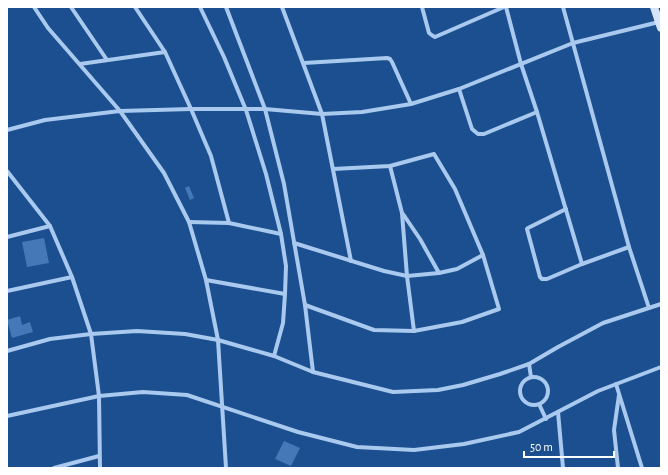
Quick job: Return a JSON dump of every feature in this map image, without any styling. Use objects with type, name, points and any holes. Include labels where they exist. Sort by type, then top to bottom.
[{"type":"street","points":[[34,7],[48,28],[120,111],[164,173],[188,222],[206,280],[218,340],[226,468]]},
{"type":"street","points":[[71,7],[107,60]]},
{"type":"street","points":[[135,7],[165,52],[191,109],[211,156],[228,223]]},
{"type":"street","points":[[200,7],[224,57],[245,110],[266,174],[281,234],[286,266],[285,294],[283,323],[274,356]]},
{"type":"street","points":[[226,7],[265,109],[284,184],[305,305],[313,372]]},
{"type":"street","points":[[282,7],[322,114],[351,261]]},
{"type":"street","points":[[422,7],[429,33],[433,36],[505,7],[582,264]]},
{"type":"street","points":[[563,7],[629,247],[649,308]]},
{"type":"street","points":[[7,130],[45,120],[120,111],[265,109],[322,114],[362,112],[411,104],[459,89],[573,43],[660,25],[654,7]]},
{"type":"street","points":[[80,64],[165,52]]},
{"type":"street","points":[[304,64],[390,59],[411,104]]},
{"type":"street","points":[[459,89],[472,129],[478,134],[484,134],[537,112]]},
{"type":"street","points":[[305,305],[374,330],[414,331],[462,322],[499,309],[483,255],[455,189],[434,154],[390,166],[333,170]]},
{"type":"street","points":[[390,166],[402,213],[407,276],[414,331]]},
{"type":"street","points":[[7,171],[9,176],[50,226],[72,277],[91,334],[99,396],[100,468]]},
{"type":"street","points":[[566,209],[527,229],[540,277],[543,279],[547,279],[582,264],[629,247]]},
{"type":"street","points":[[402,213],[420,239],[439,273]]},
{"type":"street","points":[[188,222],[228,223],[281,234]]},
{"type":"street","points":[[7,237],[50,226]]},
{"type":"street","points":[[294,243],[384,271],[407,276],[439,273],[457,269],[483,255]]},
{"type":"street","points":[[7,291],[72,277]]},
{"type":"street","points":[[206,280],[285,294]]},
{"type":"street","points":[[7,352],[50,339],[91,334],[137,330],[185,334],[218,340],[274,356],[313,372],[393,392],[438,390],[463,385],[529,364],[603,323],[661,304]]},
{"type":"street","points":[[529,364],[531,377]]},
{"type":"street","points":[[7,416],[99,396],[143,392],[187,395],[298,432],[357,447],[414,450],[464,444],[520,432],[598,391],[661,367]]},
{"type":"street","points":[[536,376],[541,378],[545,381],[549,390],[544,402],[535,405],[530,405],[523,400],[520,391],[523,382],[527,378],[531,377],[536,376]]},
{"type":"street","points":[[616,384],[642,468]]},
{"type":"street","points":[[618,468],[614,430],[619,392]]},
{"type":"street","points":[[539,404],[546,418]]},
{"type":"street","points":[[558,412],[563,468]]},
{"type":"street","points":[[54,468],[99,456]]},
{"type":"building","points":[[189,186],[194,198],[190,200],[185,188]]},
{"type":"building","points":[[44,238],[49,263],[27,267],[22,242]]},
{"type":"building","points":[[20,316],[22,325],[30,322],[33,332],[12,338],[7,320]]},
{"type":"building","points":[[284,441],[300,448],[291,466],[275,459]]}]
